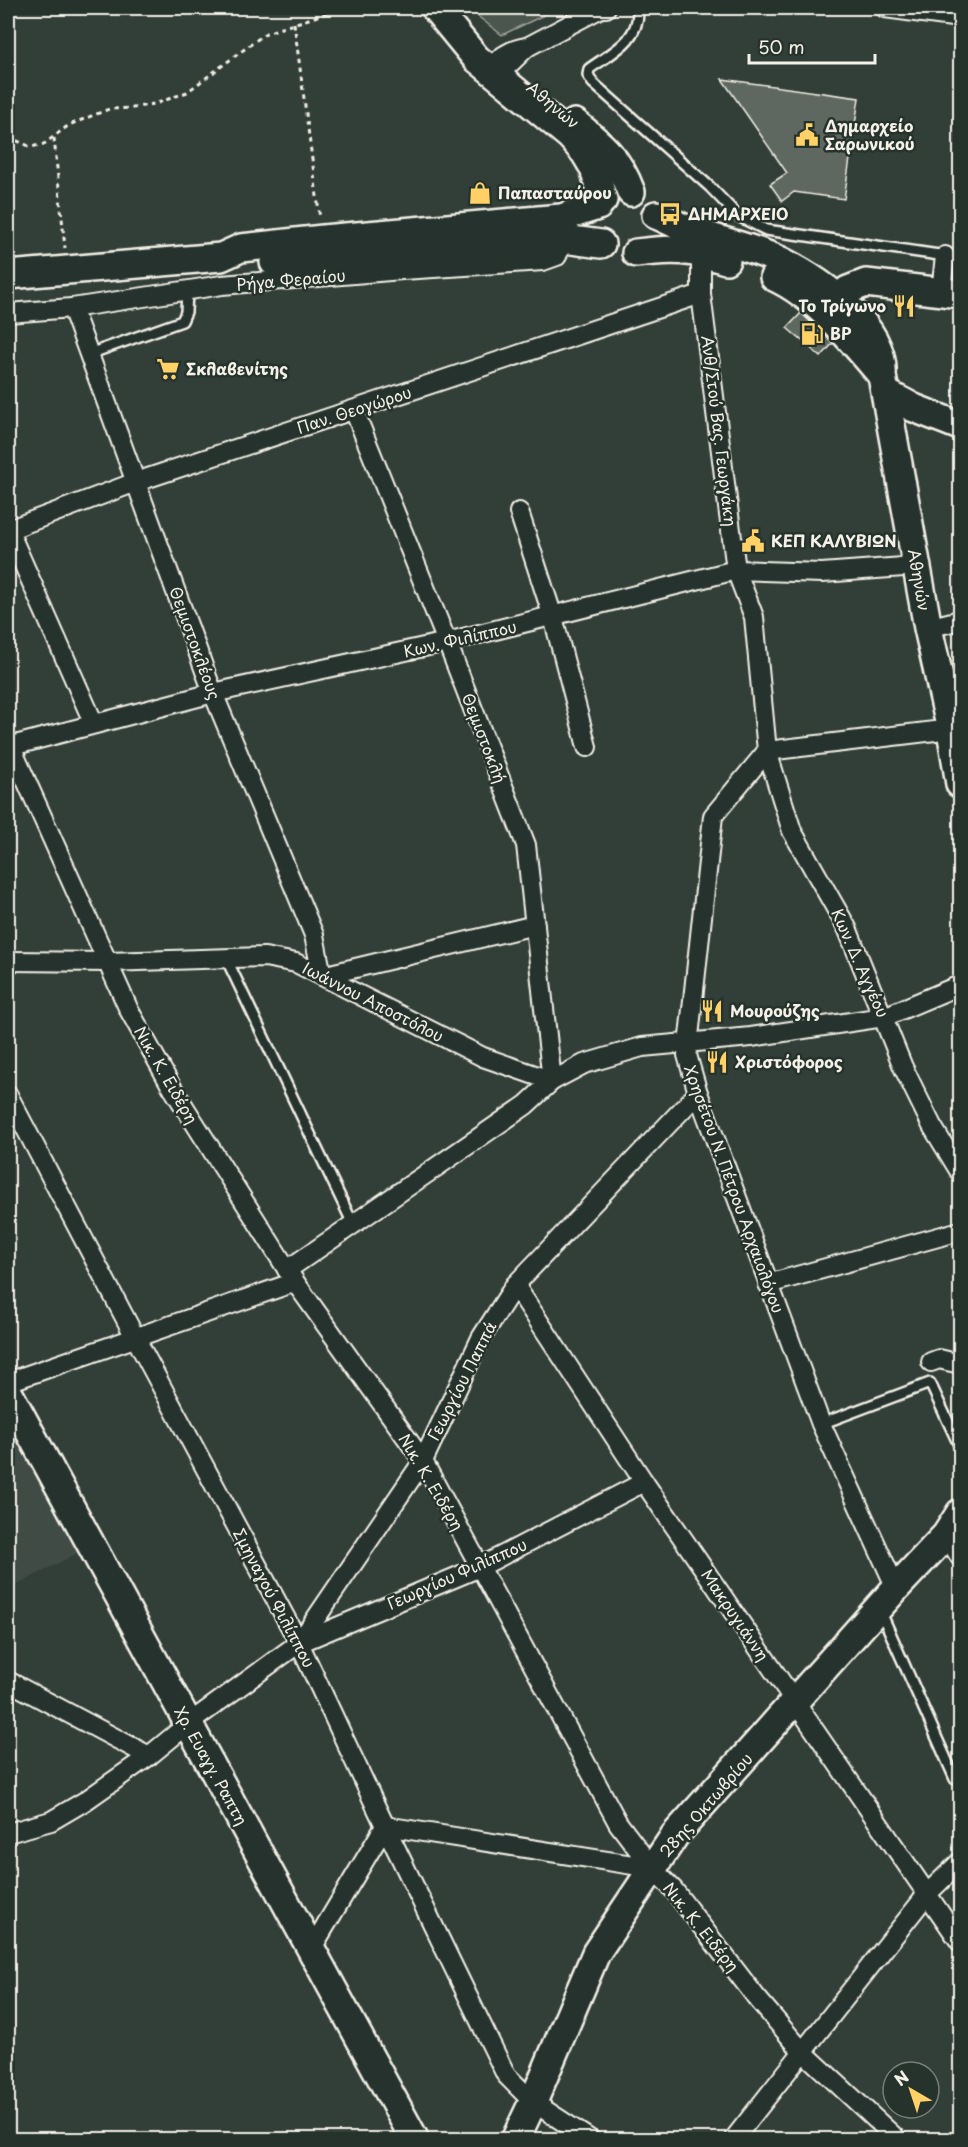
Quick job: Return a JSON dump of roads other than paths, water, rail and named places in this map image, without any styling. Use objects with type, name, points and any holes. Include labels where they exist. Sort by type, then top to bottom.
[{"type":"main road","name":"Αθηνών","points":[[435,8],[476,57],[498,67],[608,151],[625,176],[631,192]]},
{"type":"main road","name":"Αθηνών","points":[[498,67],[585,153],[594,168],[601,203]]},
{"type":"main road","points":[[620,192],[631,192],[642,197],[651,205],[656,215],[657,227],[654,237],[646,247],[636,253],[623,255],[611,252],[601,244],[595,232],[594,219],[601,203],[620,192]]},
{"type":"main road","name":"Ρήγα Φεραίου","points":[[8,275],[221,257],[241,248],[561,218],[601,203]]},
{"type":"main road","name":"Αθηνών","points":[[656,215],[690,231],[779,260],[812,279],[818,305],[845,343],[884,385]]},
{"type":"main road","name":"Ρήγα Φεραίου","points":[[221,257],[238,265],[564,239],[601,244]]},
{"type":"main road","name":"Αθηνών","points":[[636,253],[676,249],[701,252],[759,270],[784,282],[818,305],[865,326],[879,348],[928,628],[956,729],[960,784]]},
{"type":"main road","points":[[818,305],[866,283],[951,293]]},
{"type":"main road","points":[[884,385],[914,408],[960,426]]},
{"type":"main road","name":"Χρ. Ευαγγ. Ραπτη","points":[[8,1392],[415,2139]]},
{"type":"main road","name":"28ης Οκτωβρίου","points":[[515,2139],[596,1953],[675,1835],[896,1588],[953,1546],[960,1513]]},
{"type":"street","points":[[498,67],[527,47],[601,8],[606,8]]},
{"type":"street","points":[[885,8],[960,18]]},
{"type":"street","name":"Ρήγα Φεραίου","points":[[8,313],[72,308],[222,285],[543,261],[557,256],[564,239]]},
{"type":"street","name":"Ανθ/Στού Βας. Γεωργάκη","points":[[701,252],[701,294],[736,570],[754,617],[767,751]]},
{"type":"street","points":[[221,257],[222,285]]},
{"type":"street","points":[[951,293],[953,257]]},
{"type":"street","name":"Παν. Θεογώρου","points":[[8,530],[136,482],[701,294]]},
{"type":"street","name":"Θεμιστοκλέους","points":[[72,308],[213,693],[314,935],[322,976]]},
{"type":"street","name":"Θεμιστοκλή","points":[[354,410],[526,845],[552,1081]]},
{"type":"street","points":[[519,512],[554,617],[587,747]]},
{"type":"street","points":[[8,530],[94,723]]},
{"type":"street","name":"Κων. Φιλίππου","points":[[9,747],[213,693],[554,617],[736,570],[822,573],[917,566]]},
{"type":"street","points":[[928,628],[960,620]]},
{"type":"street","points":[[767,751],[956,729]]},
{"type":"street","name":"Νικ. Κ. Ειδέρη","points":[[9,747],[129,1010],[170,1084],[291,1276],[423,1461],[618,1823],[652,1868],[673,1889],[756,1997],[802,2051],[898,2139]]},
{"type":"street","name":"Κων. Δ. Αγγέου","points":[[767,751],[792,831],[847,928],[903,1067],[932,1126],[960,1172]]},
{"type":"street","name":"Χρησέτου Ν. Πέτρου Αρχαιολόγου","points":[[767,751],[713,816],[687,1055],[698,1093],[821,1424],[896,1588]]},
{"type":"street","points":[[322,976],[535,925]]},
{"type":"street","name":"Ιωάννου Αποστόλου","points":[[8,961],[108,962],[266,957],[296,963],[483,1057],[552,1081]]},
{"type":"street","points":[[8,1382],[135,1337],[291,1276],[353,1224],[526,1105],[552,1081],[584,1064],[642,1047],[751,1037],[884,1017],[960,985]]},
{"type":"street","name":"Γεωργίου Παππά","points":[[8,1833],[51,1821],[85,1801],[149,1756],[188,1724],[299,1642],[423,1461],[482,1338],[515,1285],[698,1093]]},
{"type":"street","name":"Σμηναγού Φιλίππου","points":[[8,1095],[299,1642],[506,2076],[533,2102],[591,2139]]},
{"type":"street","points":[[768,1284],[960,1231]]},
{"type":"street","name":"Μακρυγιάννη","points":[[515,1285],[644,1482],[960,1941]]},
{"type":"street","points":[[931,1362],[939,1359],[960,1364]]},
{"type":"street","name":"Γεωργίου Φιλίππου","points":[[299,1642],[480,1567],[644,1482]]},
{"type":"street","points":[[8,1681],[149,1756]]},
{"type":"street","points":[[312,1948],[385,1826],[652,1868]]},
{"type":"street","points":[[733,2139],[928,1893],[960,1862]]},
{"type":"lane","points":[[638,8],[638,18],[631,38],[589,69],[588,75],[593,83],[710,187],[738,216],[766,230],[953,257]]},
{"type":"lane","points":[[89,354],[182,321],[186,312],[187,291]]},
{"type":"lane","points":[[226,958],[353,1224]]},
{"type":"lane","points":[[821,1424],[930,1383],[960,1447]]},
{"type":"lane","points":[[879,1608],[955,1779]]},
{"type":"place","name":"Δημαρχείο Σαρωνικού","points":[[807,135]]},
{"type":"place","name":"Παπασταύρου","points":[[480,193]]},
{"type":"place","name":"ΔΗΜΑΡΧΕΙΟ","points":[[670,214]]},
{"type":"place","name":"Το Τρίγωνο","points":[[904,306]]},
{"type":"place","name":"BP","points":[[812,334]]},
{"type":"place","name":"Σκλαβενίτης","points":[[168,369]]},
{"type":"place","name":"ΚΕΠ ΚΑΛΥΒΙΩΝ","points":[[753,541]]},
{"type":"place","name":"Μουρούζης","points":[[712,1011]]},
{"type":"place","name":"Χριστόφορος","points":[[717,1062]]}]
